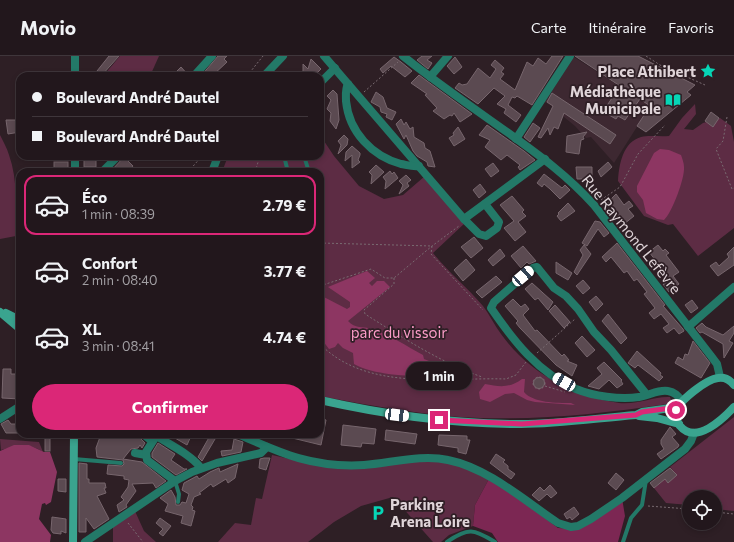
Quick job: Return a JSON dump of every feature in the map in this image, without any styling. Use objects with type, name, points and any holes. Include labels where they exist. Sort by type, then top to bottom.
[{"type":"main road","points":[[0,311],[16,318]]},
{"type":"main road","points":[[0,311],[16,325]]},
{"type":"main road","points":[[636,415],[642,412],[680,404],[707,382],[720,377],[727,379],[734,385]]},
{"type":"main road","points":[[324,401],[369,411],[439,420],[522,424],[636,415],[679,424]]},
{"type":"main road","points":[[680,404],[676,416],[679,424],[684,430],[694,433],[707,429],[734,408]]},
{"type":"main road","points":[[73,542],[74,438]]},
{"type":"street","points":[[75,56],[75,72]]},
{"type":"street","points":[[198,72],[212,56]]},
{"type":"street","points":[[268,72],[283,56]]},
{"type":"street","points":[[324,56],[465,220],[483,236],[490,235],[497,228],[499,222],[485,204]]},
{"type":"street","points":[[430,77],[448,56]]},
{"type":"street","points":[[516,139],[570,56]]},
{"type":"street","name":"Rue Raymond Lefèvre","points":[[402,58],[545,159],[575,184],[594,204],[717,364],[720,377]]},
{"type":"street","points":[[324,79],[335,68]]},
{"type":"street","points":[[348,84],[345,94],[347,108],[353,127],[365,144],[378,156],[414,167],[419,166]]},
{"type":"street","points":[[465,220],[545,159]]},
{"type":"street","points":[[106,168],[114,160]]},
{"type":"street","points":[[647,395],[611,350],[594,332],[581,313],[566,296],[554,288],[537,267],[533,268],[500,297],[491,308],[512,339],[531,358],[552,375],[576,389],[597,395],[633,398],[647,395],[663,390],[674,393],[680,404]]},
{"type":"street","points":[[688,327],[734,286]]},
{"type":"street","points":[[0,419],[16,409]]},
{"type":"street","points":[[247,438],[290,457],[335,465],[363,465],[430,458],[449,460],[482,472],[558,523],[566,526],[578,526],[622,498],[685,449],[691,441],[694,433]]},
{"type":"street","points":[[148,438],[152,441]]},
{"type":"street","points":[[156,438],[152,441],[146,455],[147,460],[175,481]]},
{"type":"street","points":[[160,438],[197,462],[201,468]]},
{"type":"street","points":[[85,542],[175,481],[201,468],[261,453],[267,447]]},
{"type":"street","points":[[135,453],[146,455]]},
{"type":"lane","points":[[74,459],[121,463]]},
{"type":"lane","points":[[623,542],[631,518],[642,505],[646,480]]},
{"type":"lane","points":[[175,481],[180,494],[178,502]]},
{"type":"lane","points":[[447,542],[463,532],[479,531],[495,542]]},
{"type":"path","points":[[250,72],[263,56]]},
{"type":"path","points":[[646,56],[705,85]]},
{"type":"path","points":[[358,96],[402,58]]},
{"type":"path","points":[[727,117],[723,141],[716,149],[732,189],[734,188]]},
{"type":"path","points":[[594,204],[620,187],[638,154],[665,125]]},
{"type":"path","points":[[192,168],[198,160]]},
{"type":"path","points":[[324,285],[371,269],[385,278],[394,278],[465,220]]},
{"type":"path","points":[[324,243],[432,246]]},
{"type":"path","points":[[432,246],[432,254],[483,310],[491,308]]},
{"type":"path","points":[[394,278],[394,284],[364,310],[365,314],[410,342],[457,368],[485,378]]},
{"type":"path","points":[[324,348],[354,368],[370,373],[420,379],[506,379],[516,375],[531,358],[581,313]]},
{"type":"path","points":[[538,377],[543,378],[545,383],[543,388],[536,389],[533,385],[534,380],[538,377]]},
{"type":"path","points":[[642,505],[682,508]]},
{"type":"path","points":[[722,513],[734,514]]},
{"type":"path","points":[[122,517],[143,542]]},
{"type":"shaded area","points":[[574,57],[652,107],[647,111],[614,163],[591,137],[586,138],[575,126],[559,113],[559,110],[545,102]]},
{"type":"shaded area","points":[[660,149],[669,150],[681,155],[684,167],[684,172],[677,195],[671,210],[664,220],[657,219],[646,213],[643,200],[637,192],[637,186],[654,153]]},
{"type":"shaded area","points":[[367,271],[375,278],[369,283],[372,286],[377,281],[384,281],[390,287],[348,321],[353,325],[368,328],[391,337],[423,355],[424,359],[454,371],[453,376],[402,375],[376,372],[364,369],[354,364],[353,353],[343,348],[338,343],[335,347],[329,349],[324,342],[324,297],[347,309],[350,307],[350,302],[328,287]]},
{"type":"shaded area","points":[[525,379],[524,392],[528,396],[546,402],[571,403],[575,405],[535,402],[527,400],[514,393],[505,394],[490,402],[480,399],[479,392],[485,384],[505,386],[518,382]]},
{"type":"shaded area","points":[[14,445],[29,445],[44,452],[50,452],[57,472],[51,502],[46,505],[45,503],[42,504],[39,519],[51,535],[50,542],[0,542],[0,451]]},
{"type":"shaded area","points":[[490,477],[558,528],[576,529],[622,498],[625,516],[618,542],[498,542],[492,533],[473,526],[475,505]]},
{"type":"green space","points":[[120,56],[159,56],[152,72],[107,72]]},
{"type":"green space","points":[[695,104],[696,114],[684,129],[693,130],[703,123],[720,118],[731,126],[734,142],[734,228],[698,256],[673,224],[668,225],[644,216],[618,181],[619,168],[623,154],[630,144],[641,137],[669,136],[682,118]]},
{"type":"green space","points":[[0,135],[8,152],[14,175],[16,195],[16,236],[0,239]]},
{"type":"green space","name":"parc du vissoir","points":[[324,141],[334,156],[359,186],[384,199],[403,195],[425,176],[465,223],[433,253],[471,292],[483,306],[512,348],[525,360],[538,371],[568,388],[602,400],[626,403],[670,397],[672,402],[668,404],[598,413],[551,417],[480,418],[420,413],[324,397],[324,168],[224,168],[226,160],[324,160]]},
{"type":"green space","points":[[734,417],[734,511],[722,510],[722,490],[682,490],[682,504],[666,503],[654,488],[658,485],[657,482],[677,475],[670,467]]},
{"type":"green space","points":[[0,439],[39,442],[43,452],[27,445],[1,450]]},
{"type":"green space","points":[[272,455],[322,466],[444,460],[490,477],[475,505],[473,526],[449,535],[441,542],[433,542],[393,497],[361,506],[334,522],[308,542],[218,542],[235,523],[251,525],[256,498],[262,499]]},
{"type":"green space","points":[[134,509],[144,531],[156,542],[113,542],[113,525]]},
{"type":"building","points":[[109,56],[119,56],[105,72],[97,71]]},
{"type":"building","points":[[218,56],[227,56],[224,59],[227,62],[216,72],[204,72]]},
{"type":"building","points":[[422,56],[432,56],[427,60],[432,63],[428,69],[417,60]]},
{"type":"building","points":[[552,56],[563,56],[532,105],[517,96],[515,98],[512,97],[508,105],[521,115],[516,122],[504,113],[506,109],[497,104],[505,96],[494,88],[478,104],[455,88],[459,83],[462,85],[467,84],[478,68],[490,78],[496,69],[491,65],[495,60],[504,68],[501,72],[504,74],[500,79],[515,90],[527,62],[533,66],[538,58],[546,64]]},
{"type":"building","points":[[575,56],[638,56],[695,85],[687,92],[691,95],[646,132],[637,126],[650,106],[640,99],[625,120],[618,116],[616,119],[609,115],[610,114],[604,110],[620,86]]},
{"type":"building","points":[[394,57],[412,71],[405,77],[391,66],[383,73],[380,69]]},
{"type":"building","points":[[455,57],[462,67],[454,74],[447,66]]},
{"type":"building","points":[[311,59],[321,69],[318,72],[302,72],[303,64],[308,69]]},
{"type":"building","points":[[181,67],[185,72],[176,72]]},
{"type":"building","points":[[419,75],[472,114],[460,122],[454,113],[452,116],[450,115],[444,119],[433,111],[437,108],[425,95],[427,94],[411,83]]},
{"type":"building","points":[[333,90],[337,94],[339,120],[336,129],[330,121],[331,113],[327,109],[331,100],[327,96]]},
{"type":"building","points":[[376,92],[383,97],[387,108],[396,112],[392,120],[386,117],[387,114],[381,112],[380,107],[371,102]]},
{"type":"building","points":[[552,93],[616,135],[610,144],[564,113],[558,129],[554,127],[550,135],[548,128],[541,138],[538,137],[553,106],[547,102]]},
{"type":"building","points":[[711,112],[719,118],[713,127],[705,121]]},
{"type":"building","points":[[401,119],[404,125],[406,122],[410,129],[413,127],[414,137],[424,143],[425,148],[430,151],[435,167],[428,166],[427,162],[417,156],[413,151],[406,135],[404,139],[396,124]]},
{"type":"building","points":[[6,120],[16,120],[16,133],[8,134]]},
{"type":"building","points":[[533,123],[540,128],[530,142],[524,137]]},
{"type":"building","points":[[487,125],[535,160],[520,170],[518,167],[520,165],[507,155],[501,160],[485,147],[490,140],[479,135]]},
{"type":"building","points":[[458,127],[465,139],[454,146],[449,138],[454,135],[453,133]]},
{"type":"building","points":[[587,132],[583,137],[584,139],[581,140],[579,154],[566,152],[567,136]]},
{"type":"building","points":[[344,135],[348,139],[347,145],[338,154],[341,145],[338,141]]},
{"type":"building","points":[[352,146],[360,153],[358,160],[360,162],[352,168],[352,155],[345,161],[346,152]]},
{"type":"building","points":[[84,160],[96,160],[96,167],[84,167]]},
{"type":"building","points":[[121,160],[129,160],[128,161],[133,166],[131,168],[114,168]]},
{"type":"building","points":[[54,162],[68,162],[68,168],[54,168]]},
{"type":"building","points":[[608,162],[612,167],[601,177],[598,171]]},
{"type":"building","points":[[493,163],[499,171],[491,177],[485,169]]},
{"type":"building","points":[[376,165],[384,172],[371,184],[372,175],[369,172]]},
{"type":"building","points":[[576,167],[592,167],[592,181],[582,182],[582,179],[577,179]]},
{"type":"building","points":[[390,171],[392,174],[394,172],[398,178],[385,189],[386,181],[383,177]]},
{"type":"building","points":[[544,174],[562,188],[565,185],[570,190],[560,199],[544,184],[542,187],[537,183]]},
{"type":"building","points":[[406,175],[411,180],[407,183],[409,186],[399,194],[403,185],[399,181]]},
{"type":"building","points":[[480,184],[486,192],[479,198],[473,190]]},
{"type":"building","points":[[616,194],[624,205],[629,201],[633,206],[628,209],[634,216],[619,228],[616,223],[620,220],[607,203]]},
{"type":"building","points":[[512,196],[524,210],[522,212],[526,216],[518,222],[526,232],[515,241],[504,228],[514,221],[500,205]]},
{"type":"building","points":[[568,203],[575,211],[561,221],[557,216],[559,214],[558,213]]},
{"type":"building","points":[[595,221],[600,222],[609,233],[604,237],[598,229],[587,246],[582,243]]},
{"type":"building","points":[[474,237],[483,248],[471,258],[461,247]]},
{"type":"building","points":[[617,243],[665,305],[663,306],[684,331],[679,334],[674,328],[667,333],[663,328],[669,324],[661,314],[654,319],[649,313],[655,308],[644,294],[647,292],[637,279],[634,281],[627,271],[624,273],[611,257],[606,262],[602,257]]},
{"type":"building","points":[[584,245],[591,254],[577,275],[574,272],[583,255],[580,250]]},
{"type":"building","points":[[658,245],[663,251],[665,249],[669,253],[666,255],[679,272],[673,276],[679,284],[669,292],[663,284],[667,281],[664,278],[667,275],[649,252]]},
{"type":"building","points":[[523,246],[536,261],[529,264],[527,262],[521,268],[511,256]]},
{"type":"building","points":[[734,247],[734,265],[718,276],[710,266],[716,262],[719,266],[729,257],[727,254]]},
{"type":"building","points":[[500,249],[505,256],[493,266],[488,260]]},
{"type":"building","points":[[466,259],[475,270],[463,281],[454,270]]},
{"type":"building","points":[[556,262],[572,273],[568,280],[556,273]]},
{"type":"building","points":[[496,276],[502,282],[482,298],[476,292]]},
{"type":"building","points":[[583,280],[590,288],[583,294],[576,286]]},
{"type":"building","points":[[532,283],[553,302],[548,310],[538,298],[535,300],[525,289]]},
{"type":"building","points":[[596,296],[603,304],[596,311],[589,302]]},
{"type":"building","points":[[513,299],[521,307],[525,304],[529,309],[523,315],[535,331],[537,330],[562,356],[564,354],[569,360],[567,361],[577,365],[572,376],[556,365],[516,323],[518,321],[505,306]]},
{"type":"building","points":[[692,300],[698,308],[691,313],[685,305]]},
{"type":"building","points":[[555,305],[570,322],[564,328],[549,311]]},
{"type":"building","points":[[608,314],[627,338],[621,344],[602,321]]},
{"type":"building","points":[[702,323],[706,327],[723,335],[734,326],[734,333],[729,341],[733,343],[724,358],[723,344],[702,332],[700,333],[696,328]]},
{"type":"building","points":[[582,336],[595,350],[587,357],[575,343]]},
{"type":"building","points":[[693,341],[710,363],[701,378],[675,363],[678,357],[683,360],[685,354],[688,355]]},
{"type":"building","points":[[637,351],[661,373],[660,375],[663,377],[659,381],[638,365],[635,368],[628,363]]},
{"type":"building","points":[[604,362],[622,380],[621,381],[623,384],[617,388],[609,380],[599,389],[588,386],[602,374],[597,368]]},
{"type":"building","points":[[3,369],[11,369],[11,374],[16,374],[16,399],[2,398]]},
{"type":"building","points":[[537,378],[541,378],[543,379],[543,387],[537,388],[534,385],[534,381]]},
{"type":"building","points":[[324,419],[326,420],[324,430]]},
{"type":"building","points":[[8,420],[11,424],[16,424],[16,433],[6,433],[1,424]]},
{"type":"building","points":[[343,425],[376,429],[374,444],[362,443],[361,447],[341,445]]},
{"type":"building","points":[[670,427],[676,434],[672,437],[679,445],[661,459],[657,454],[664,449],[661,444],[661,440]]},
{"type":"building","points":[[386,430],[417,434],[415,444],[385,440]]},
{"type":"building","points":[[439,435],[467,436],[467,440],[470,440],[466,454],[458,452],[458,448],[438,445]]},
{"type":"building","points":[[45,438],[50,438],[50,451],[45,451]]},
{"type":"building","points":[[100,438],[140,438],[145,443],[142,448],[140,445],[138,448],[131,449],[123,459],[142,462],[166,481],[156,488],[153,483],[132,484],[136,491],[126,505],[127,507],[119,512],[117,505],[124,500],[121,497],[128,487],[129,480],[124,479],[124,476],[107,474],[108,465],[122,466],[124,464],[123,460],[97,457],[96,448]]},
{"type":"building","points":[[175,438],[190,438],[187,445]]},
{"type":"building","points":[[209,438],[216,438],[202,461],[198,457]]},
{"type":"building","points":[[292,438],[322,438],[321,445]]},
{"type":"building","points":[[234,439],[243,442],[241,452],[222,456],[221,451],[232,450]]},
{"type":"building","points":[[158,443],[175,454],[171,460],[184,469],[187,469],[176,475],[152,457],[152,453]]},
{"type":"building","points":[[496,454],[505,460],[503,462],[508,466],[508,469],[515,474],[511,479],[490,463]]},
{"type":"building","points":[[270,458],[266,470],[259,468],[260,459]]},
{"type":"building","points":[[79,463],[87,464],[87,479],[89,479],[89,483],[105,483],[106,488],[104,488],[106,493],[97,496],[109,519],[94,529],[86,518],[86,532],[79,532]]},
{"type":"building","points":[[238,464],[235,478],[228,483],[226,479],[213,487],[211,484],[199,493],[201,494],[194,497],[191,505],[193,507],[192,510],[195,511],[191,526],[181,523],[183,516],[165,511],[168,504],[160,498],[171,490],[175,497],[176,505],[180,505],[182,502],[186,503],[189,494],[182,490],[184,483],[197,476],[199,479],[219,468],[220,472]]},
{"type":"building","points":[[670,468],[677,475],[668,483],[665,479],[654,488],[650,483]]},
{"type":"building","points":[[616,473],[624,480],[616,490],[608,483]]},
{"type":"building","points":[[58,479],[66,479],[66,492],[58,491]]},
{"type":"building","points":[[550,485],[557,493],[551,498],[547,494],[539,501],[532,495],[540,487],[544,491]]},
{"type":"building","points":[[574,507],[579,514],[572,520],[570,517],[567,519],[564,514]]},
{"type":"building","points":[[52,517],[66,519],[66,533],[61,531],[61,534],[53,533],[51,530]]},
{"type":"building","points":[[160,518],[171,526],[163,536],[159,533],[163,529],[156,523]]},
{"type":"place","name":"Place Athibert","points":[[708,71]]},
{"type":"place","name":"Médiathèque Municipale","points":[[673,100]]},
{"type":"place","name":"Parking Arena Loire","points":[[378,513]]},
{"type":"route","points":[[439,420],[522,424],[636,415],[642,412],[666,410],[678,407],[676,410]]}]
